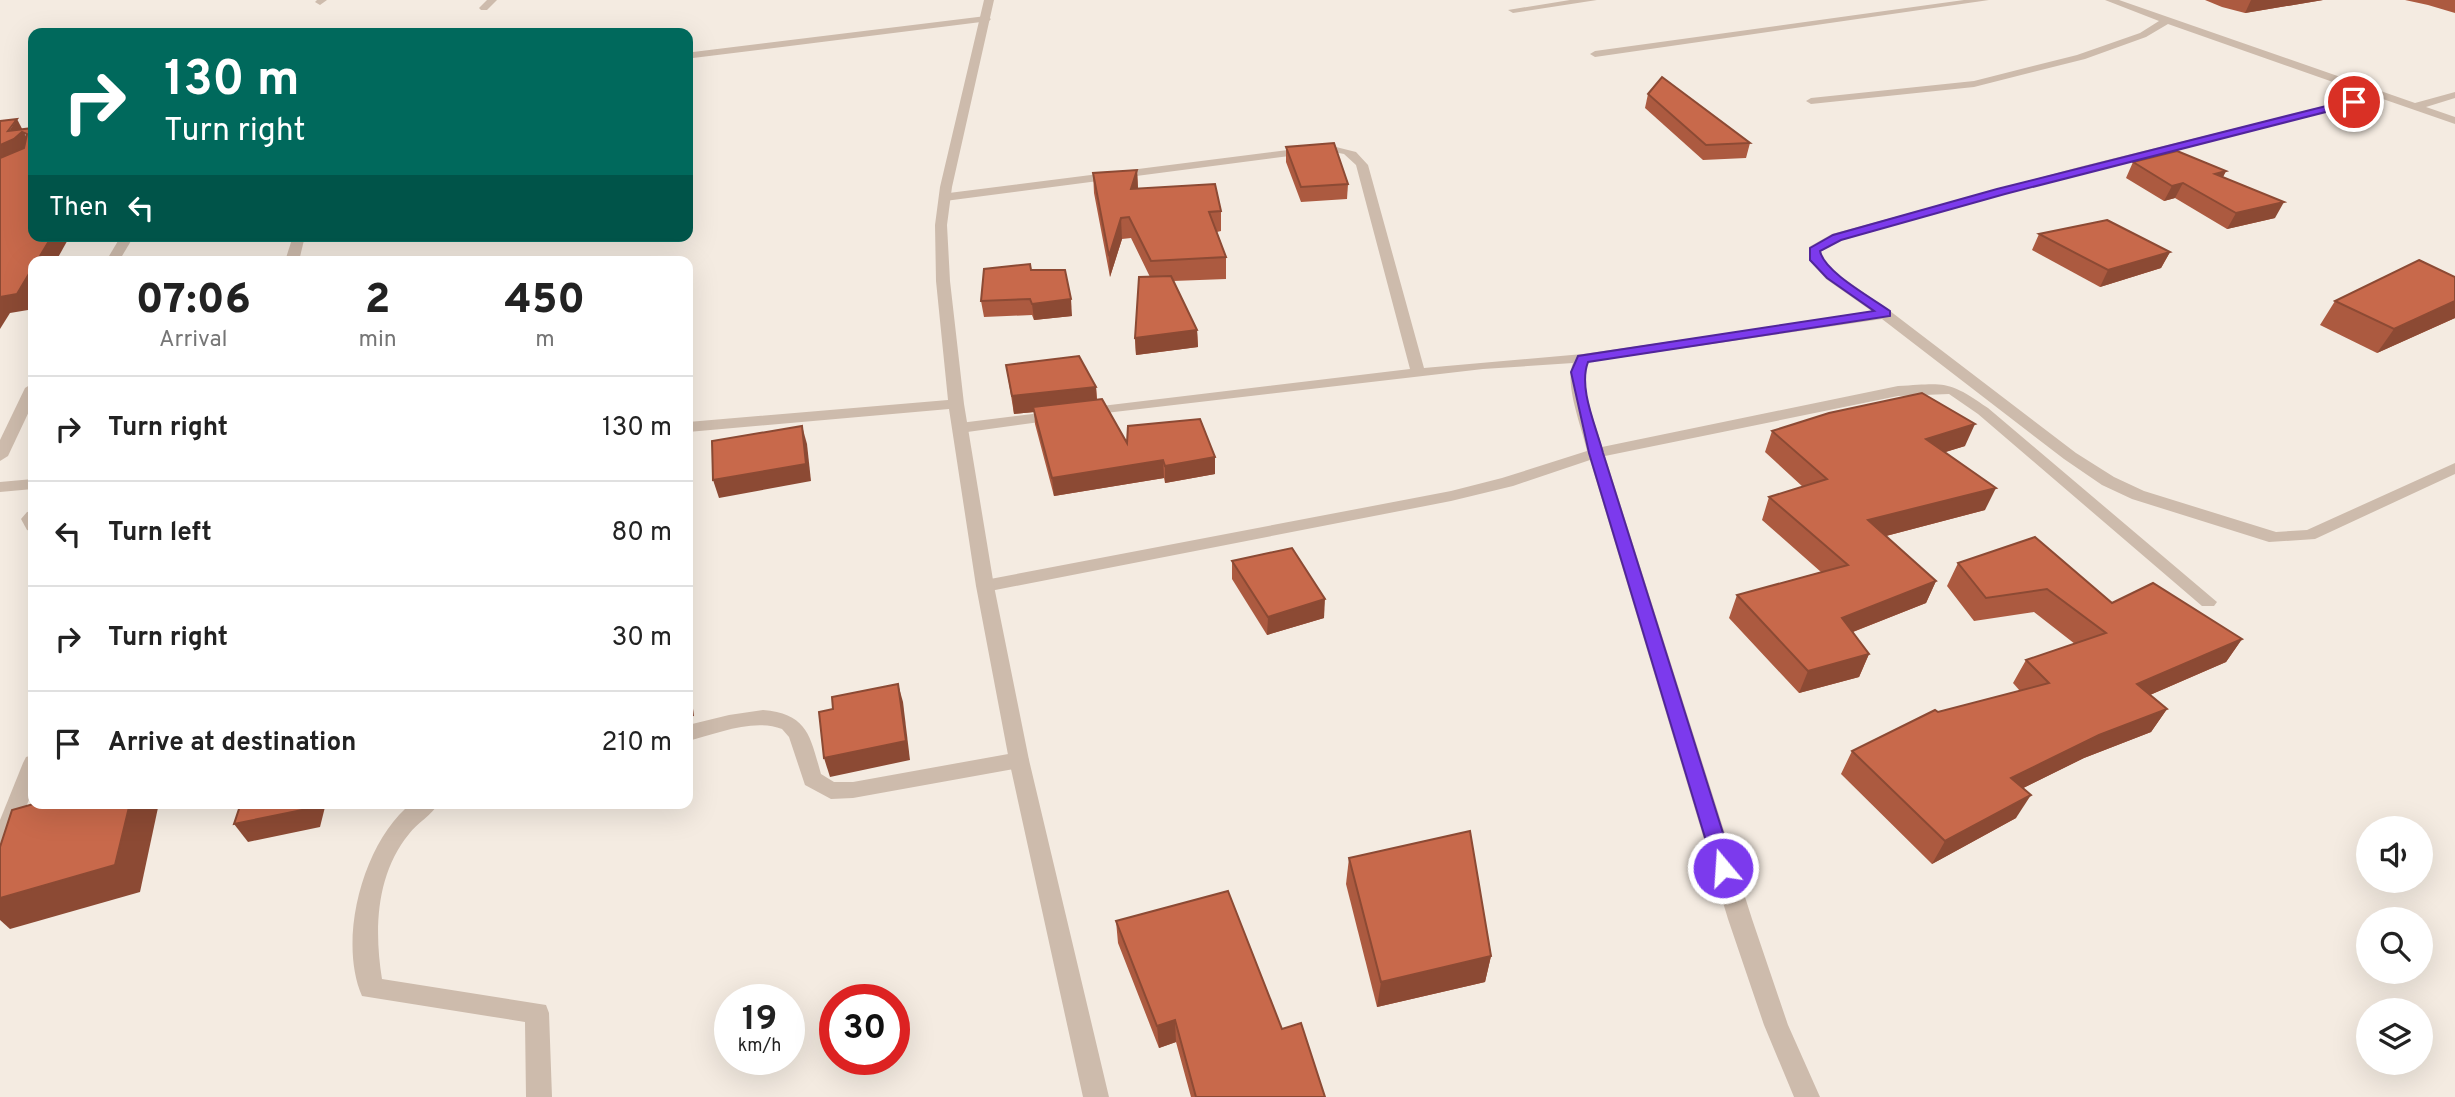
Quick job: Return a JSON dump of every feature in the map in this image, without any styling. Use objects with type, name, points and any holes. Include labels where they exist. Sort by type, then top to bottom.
[{"type":"street","points":[[989,0],[958,127],[945,197],[941,225],[943,281],[956,404],[985,586],[1019,760],[1096,1097]]},
{"type":"street","points":[[1513,10],[1592,0]]},
{"type":"street","points":[[1595,54],[1984,0]]},
{"type":"street","points":[[2110,0],[2455,121]]},
{"type":"street","points":[[693,55],[986,19]]},
{"type":"street","points":[[1811,101],[1974,84],[2081,57],[2143,35],[2167,20]]},
{"type":"street","points":[[2381,95],[2001,191],[1837,237],[1814,250],[1816,260],[1831,276],[1885,314],[2070,456],[2108,481],[2138,495],[2274,538],[2309,535],[2455,468]]},
{"type":"street","points":[[2415,107],[2455,95]]},
{"type":"street","points":[[945,197],[1328,148],[1348,151],[1357,157],[1362,166],[1418,373]]},
{"type":"street","points":[[960,428],[1483,365],[1583,358],[1885,314]]},
{"type":"street","points":[[1583,358],[1577,372],[1579,388],[1596,453],[1736,906],[1776,1025],[1807,1097]]},
{"type":"street","points":[[985,586],[1451,496],[1507,482],[1596,453],[1898,391],[1940,388],[1953,390],[1983,411],[2208,602]]},
{"type":"street","points":[[0,456],[28,398]]},
{"type":"street","points":[[693,427],[956,404]]},
{"type":"street","points":[[0,487],[28,484]]},
{"type":"street","points":[[693,732],[736,721],[768,718],[786,721],[796,729],[812,779],[831,791],[901,783],[1019,760]]},
{"type":"street","points":[[0,847],[28,776]]},
{"type":"street","points":[[419,809],[391,840],[373,886],[365,940],[371,988],[537,1013],[539,1097]]},
{"type":"building","points":[[1662,77],[1750,143],[1706,145],[1648,94]]},
{"type":"building","points":[[17,119],[8,131],[28,129],[28,242],[48,242],[40,256],[28,256],[28,275],[17,294],[0,297],[0,158],[24,148],[27,134],[22,132],[0,145],[0,121]]},
{"type":"building","points":[[1334,143],[1348,184],[1301,187],[1286,147]]},
{"type":"building","points":[[2177,151],[2226,171],[2215,174],[2284,202],[2236,213],[2183,183],[2172,186],[2133,162]]},
{"type":"building","points":[[1137,170],[1131,189],[1215,184],[1221,211],[1209,212],[1226,257],[1151,261],[1129,217],[1121,218],[1109,256],[1093,173]]},
{"type":"building","points":[[2107,220],[2170,252],[2108,270],[2039,234]]},
{"type":"building","points":[[2419,260],[2455,277],[2455,301],[2394,329],[2335,301]]},
{"type":"building","points":[[1030,264],[1031,270],[1065,270],[1071,299],[1032,304],[1030,299],[981,301],[984,269]]},
{"type":"building","points":[[1171,276],[1197,330],[1135,338],[1139,277]]},
{"type":"building","points":[[1079,356],[1096,387],[1012,396],[1006,365]]},
{"type":"building","points":[[1922,393],[1975,424],[1926,439],[1996,488],[1868,520],[1936,581],[1842,618],[1869,654],[1808,671],[1737,595],[1848,565],[1769,497],[1827,479],[1772,431],[1829,413]]},
{"type":"building","points":[[1102,399],[1127,443],[1128,426],[1200,419],[1215,457],[1165,466],[1163,460],[1052,478],[1033,407]]},
{"type":"building","points":[[802,426],[806,464],[713,480],[712,441]]},
{"type":"building","points":[[2035,537],[2112,603],[2153,583],[2242,639],[2137,684],[2167,709],[2099,735],[2011,778],[2031,795],[1945,841],[1852,751],[1935,710],[1938,712],[2049,683],[2026,660],[2106,633],[2047,589],[1986,598],[1958,563]]},
{"type":"building","points":[[1292,548],[1325,599],[1268,617],[1232,561]]},
{"type":"building","points":[[898,684],[906,741],[824,758],[819,712],[833,709],[832,697]]},
{"type":"building","points":[[28,806],[28,809],[129,809],[115,865],[0,898],[0,847],[12,810]]},
{"type":"building","points":[[239,809],[307,809],[234,824]]},
{"type":"building","points":[[1470,831],[1491,956],[1381,982],[1349,858]]},
{"type":"building","points":[[1228,891],[1282,1029],[1301,1023],[1325,1097],[1196,1097],[1175,1020],[1157,1026],[1116,921]]},
{"type":"route","points":[[1723,868],[1596,453],[1579,388],[1577,372],[1583,358],[1885,314],[1831,276],[1816,260],[1814,250],[1837,237],[2001,191],[2354,102]]}]
